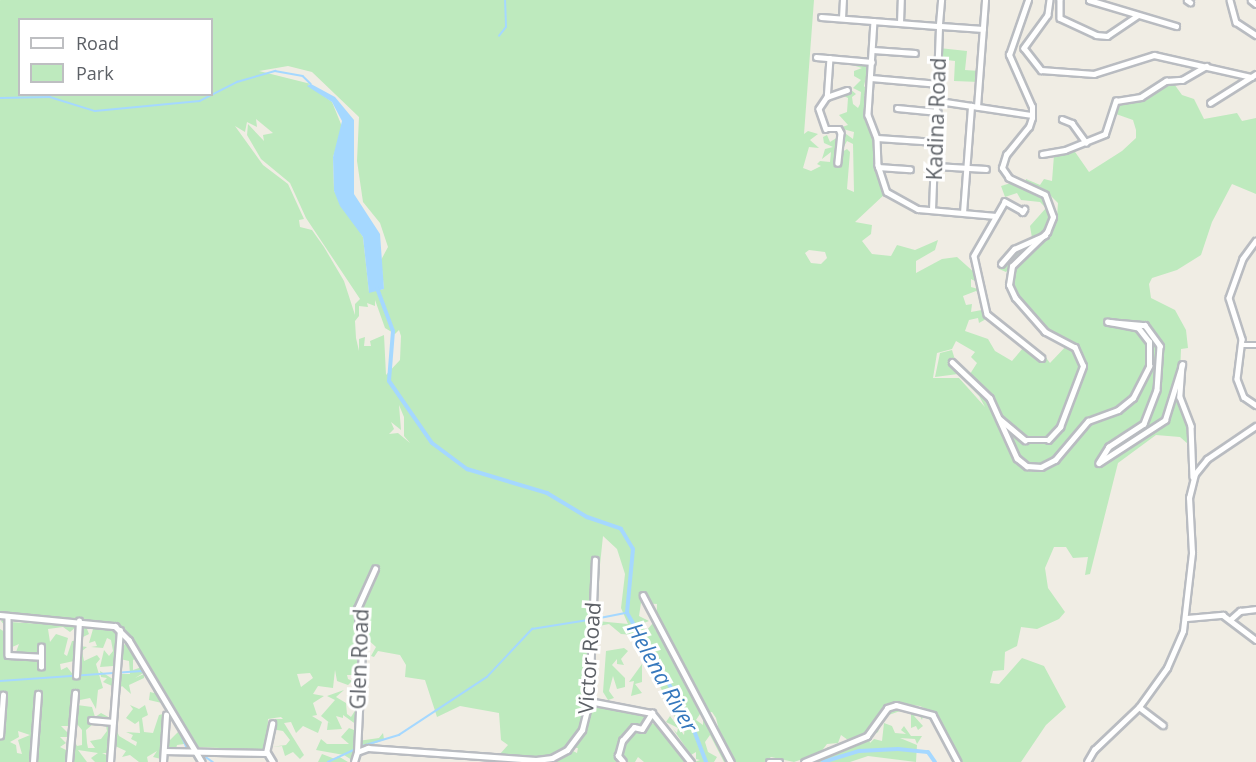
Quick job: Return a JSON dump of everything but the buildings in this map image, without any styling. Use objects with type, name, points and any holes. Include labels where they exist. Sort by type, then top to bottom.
[{"type":"street","points":[[842,18],[843,0]]},
{"type":"street","points":[[900,23],[901,0]]},
{"type":"street","name":"Kadina Road","points":[[932,210],[939,101],[941,0]]},
{"type":"street","points":[[963,213],[985,0]]},
{"type":"street","points":[[1000,419],[1030,442],[1044,441],[1055,433],[1083,370],[1082,360],[1070,343],[1046,332],[1015,298],[1009,285],[1014,263],[1045,235],[1053,217],[1047,198],[1009,178],[1002,168],[1006,154],[1029,127],[1032,116],[1032,106],[1009,55],[1028,0]]},
{"type":"street","points":[[1050,0],[1048,15],[1024,48],[1041,70],[1094,74],[1154,56],[1254,75]]},
{"type":"street","points":[[1060,0],[1060,18],[1095,35],[1107,36],[1138,15]]},
{"type":"street","points":[[1089,0],[1176,26]]},
{"type":"street","points":[[1230,0],[1236,22],[1256,35]]},
{"type":"street","points":[[1251,0],[1256,4]]},
{"type":"street","points":[[821,17],[983,29]]},
{"type":"street","points":[[874,21],[868,115],[877,138],[878,167],[889,195],[915,208],[996,216]]},
{"type":"street","points":[[873,50],[915,53]]},
{"type":"street","points":[[816,57],[872,62]]},
{"type":"street","points":[[830,58],[827,97],[819,109],[826,129],[839,129],[841,133],[838,163]]},
{"type":"street","points":[[1042,154],[1086,142],[1109,129],[1116,100],[1141,97],[1159,84],[1182,80],[1207,65]]},
{"type":"street","points":[[1210,103],[1254,75]]},
{"type":"street","points":[[871,78],[939,84]]},
{"type":"street","points":[[827,97],[847,90]]},
{"type":"street","points":[[939,101],[1032,116]]},
{"type":"street","points":[[897,108],[938,112]]},
{"type":"street","points":[[1062,119],[1072,123],[1086,142]]},
{"type":"street","points":[[877,138],[936,141]]},
{"type":"street","points":[[935,165],[986,169]]},
{"type":"street","points":[[878,167],[910,169]]},
{"type":"street","points":[[1025,209],[1023,212],[1005,202],[974,256],[987,314],[1042,358]]},
{"type":"street","points":[[1001,264],[1014,249],[1045,235]]},
{"type":"street","points":[[1256,241],[1243,259],[1229,298],[1242,345],[1237,379],[1244,397],[1256,405]]},
{"type":"street","points":[[952,362],[982,388],[1000,419],[1019,461],[1038,468],[1053,462],[1088,421],[1121,408],[1138,391],[1149,366],[1149,342],[1138,328],[1108,322],[1142,324],[1156,335],[1160,346],[1159,384],[1144,424],[1109,447],[1100,463],[1165,420],[1182,365],[1180,397],[1191,426],[1193,477],[1189,498],[1192,545],[1187,618],[1167,668],[1139,706],[1094,750],[1087,762]]},
{"type":"street","points":[[1242,345],[1256,345]]},
{"type":"street","points":[[1193,477],[1204,462],[1256,426]]},
{"type":"street","name":"Victor Road","points":[[356,751],[368,748],[548,759],[577,740],[589,701],[595,560]]},
{"type":"street","name":"Glen Road","points":[[354,762],[362,650],[357,609],[375,569]]},
{"type":"street","points":[[643,595],[731,762]]},
{"type":"street","points":[[1231,619],[1240,610],[1256,609]]},
{"type":"street","points":[[1187,618],[1207,618],[1216,614],[1231,619],[1256,640]]},
{"type":"street","points":[[0,615],[79,621],[118,628],[202,762]]},
{"type":"street","points":[[8,616],[8,655],[41,657]]},
{"type":"street","points":[[76,676],[79,621]]},
{"type":"street","points":[[110,762],[118,628]]},
{"type":"street","points":[[41,647],[41,666]]},
{"type":"street","points":[[69,762],[75,693]]},
{"type":"street","points":[[33,762],[38,694]]},
{"type":"street","points":[[0,736],[3,695]]},
{"type":"street","points":[[589,701],[652,713],[691,762]]},
{"type":"street","points":[[804,762],[867,736],[887,708],[896,705],[933,715],[958,762]]},
{"type":"street","points":[[1139,706],[1163,724]]},
{"type":"street","points":[[623,762],[618,756],[622,741],[634,727],[642,729],[652,713]]},
{"type":"street","points":[[164,762],[166,715]]},
{"type":"street","points":[[91,720],[113,722]]},
{"type":"street","points":[[272,724],[267,752],[273,762]]},
{"type":"street","points":[[164,751],[267,752]]},
{"type":"street","points":[[769,762],[780,762]]},
{"type":"green space","points":[[0,0],[814,0],[804,134],[808,131],[818,134],[810,140],[819,148],[809,147],[803,168],[811,171],[821,166],[817,164],[820,161],[830,162],[831,152],[822,159],[825,149],[833,147],[824,143],[823,137],[827,135],[830,142],[838,137],[834,165],[839,166],[842,152],[847,149],[850,152],[847,189],[854,192],[853,144],[847,141],[842,150],[842,131],[853,139],[854,132],[839,128],[848,125],[839,115],[847,112],[848,98],[842,95],[850,89],[856,94],[852,97],[853,104],[858,108],[860,104],[861,92],[853,88],[861,80],[854,76],[854,71],[862,68],[852,65],[869,64],[864,86],[868,91],[864,96],[867,98],[865,114],[875,141],[886,193],[855,222],[872,225],[871,234],[862,241],[872,254],[891,256],[897,245],[915,250],[938,240],[935,250],[916,261],[916,273],[942,259],[957,257],[976,274],[977,282],[971,279],[971,287],[978,289],[980,294],[976,291],[963,296],[966,305],[972,304],[971,312],[982,310],[986,319],[979,323],[978,318],[969,320],[965,331],[988,339],[995,351],[1012,361],[1023,348],[1044,362],[1044,355],[1050,363],[1070,342],[1046,331],[1010,289],[1014,267],[1050,232],[1057,217],[1058,203],[1045,190],[1025,183],[1026,179],[1040,185],[1044,179],[1052,181],[1054,155],[1073,149],[1089,172],[1122,151],[1136,138],[1136,130],[1133,120],[1116,114],[1115,105],[1172,81],[1182,95],[1194,99],[1204,119],[1237,113],[1242,121],[1256,118],[1256,194],[1232,184],[1212,222],[1201,255],[1177,270],[1152,278],[1149,284],[1151,298],[1175,310],[1186,330],[1188,348],[1181,349],[1179,397],[1188,420],[1192,456],[1188,444],[1180,437],[1156,435],[1118,463],[1090,574],[1085,575],[1088,557],[1073,558],[1066,547],[1054,547],[1045,568],[1048,588],[1065,612],[1059,619],[1037,629],[1021,627],[1017,646],[1005,652],[1004,670],[993,671],[990,683],[999,684],[1022,658],[1044,666],[1066,707],[1046,725],[1021,762],[960,762],[938,715],[920,706],[891,703],[885,704],[864,735],[848,740],[841,735],[838,743],[827,744],[820,753],[828,747],[847,748],[845,745],[855,745],[869,737],[870,743],[874,739],[882,741],[884,723],[892,726],[895,733],[906,734],[901,730],[904,726],[911,736],[922,736],[917,744],[915,739],[900,738],[917,745],[916,762],[868,756],[850,762],[809,762],[817,754],[794,762],[771,757],[765,762],[733,762],[727,747],[729,762],[724,762],[710,735],[705,742],[708,752],[717,757],[714,762],[694,762],[700,760],[696,759],[696,752],[691,755],[673,729],[677,733],[678,728],[666,722],[670,716],[684,735],[685,726],[674,716],[636,635],[621,634],[609,624],[599,626],[597,621],[628,624],[621,608],[625,574],[617,549],[603,536],[584,717],[579,735],[549,759],[500,754],[508,745],[501,740],[499,713],[460,706],[437,717],[425,680],[405,677],[406,665],[400,655],[378,651],[374,657],[371,656],[376,647],[365,637],[355,643],[360,645],[358,675],[347,675],[348,679],[359,684],[355,686],[351,682],[348,685],[337,681],[335,670],[333,688],[318,686],[313,694],[324,696],[313,703],[317,715],[312,716],[322,722],[318,733],[303,726],[296,733],[291,722],[284,723],[304,755],[300,759],[293,752],[285,756],[282,746],[271,747],[286,745],[290,740],[283,731],[271,729],[275,719],[283,719],[281,717],[268,719],[267,750],[196,747],[194,739],[166,704],[149,700],[150,692],[154,693],[153,688],[158,687],[122,627],[113,626],[118,635],[113,666],[100,667],[104,650],[109,656],[113,651],[111,640],[107,638],[103,648],[91,647],[97,646],[95,641],[89,643],[93,629],[87,629],[89,634],[79,639],[81,625],[91,626],[0,614]],"holes":[[[288,66],[312,72],[359,117],[357,161],[363,202],[380,223],[388,247],[381,260],[384,289],[369,292],[363,237],[334,191],[333,157],[343,129],[332,102],[308,85],[311,84],[259,71]],[[256,119],[273,133],[263,135],[264,141],[248,124],[247,135],[261,159],[290,183],[306,218],[360,299],[355,304],[355,315],[344,281],[324,247],[312,230],[300,227],[299,220],[304,219],[288,184],[263,165],[235,126],[245,132],[247,122],[257,127]],[[809,250],[825,252],[827,258],[821,264],[811,263],[805,253]],[[375,300],[385,328],[395,334],[399,330],[401,336],[400,360],[386,375],[384,335],[370,341],[371,346],[364,346],[365,337],[359,339],[359,351],[355,321],[359,316],[359,306],[368,307],[367,303],[375,306]],[[956,341],[975,352],[971,357],[977,363],[970,374],[956,363],[952,350],[940,353],[935,377],[958,374],[979,396],[985,407],[959,378],[933,378],[937,353],[952,349]],[[399,405],[404,417],[404,436],[410,443],[398,433],[389,434],[394,429],[391,422],[401,430]],[[641,603],[657,604],[656,631],[653,623],[646,631],[641,624],[649,621],[639,616]],[[310,673],[313,678],[301,687],[297,674]],[[712,712],[719,730],[715,731],[715,725],[708,718],[703,720],[703,725],[696,720],[700,714]]]},
{"type":"green space","points":[[939,48],[967,51],[965,70],[980,71],[979,82],[954,81],[955,61],[939,59]]},
{"type":"green space","points":[[1011,183],[1047,198],[1051,215],[1049,227],[1006,272],[999,269],[1005,252],[1032,238],[1030,226],[1046,208],[1040,202],[1021,200],[1017,193],[1005,197],[1001,186]]},
{"type":"green space","points":[[4,618],[9,622],[77,626],[70,632],[63,627],[48,629],[50,642],[56,634],[68,638],[64,654],[67,656],[72,641],[75,641],[74,661],[60,664],[61,670],[67,667],[75,677],[80,646],[87,647],[82,651],[84,661],[97,655],[100,659],[96,664],[103,688],[98,690],[96,709],[90,698],[80,700],[77,705],[92,707],[95,717],[101,713],[112,719],[119,736],[136,746],[137,742],[131,739],[133,735],[126,732],[140,733],[139,721],[135,724],[126,718],[133,709],[130,705],[139,709],[145,705],[148,715],[142,718],[144,732],[153,733],[159,715],[171,712],[175,723],[169,716],[164,719],[161,759],[153,757],[157,751],[147,757],[148,762],[139,762],[130,755],[122,757],[126,751],[113,745],[111,753],[102,753],[111,757],[111,762],[95,762],[91,758],[98,753],[78,750],[87,762],[70,762],[74,740],[77,746],[82,745],[82,730],[72,718],[69,726],[61,726],[72,737],[60,737],[66,743],[60,747],[68,751],[67,762],[0,762],[0,629],[5,632],[5,656],[10,650],[16,652],[19,644],[10,648],[9,631],[1,621]],"holes":[[[93,724],[106,725],[107,731],[101,739],[90,741],[95,748],[88,748],[86,730]],[[18,731],[30,735],[18,740],[22,754],[17,753],[16,745],[10,742],[19,737]]]},
{"type":"green space","points":[[128,643],[137,658],[133,660],[133,670],[139,668],[139,662],[145,672],[135,678],[144,674],[144,678],[129,685],[131,694],[122,686],[119,689],[103,682],[107,678],[101,677],[100,671],[116,681],[119,674],[130,674],[129,661],[120,659],[123,645]]},
{"type":"green space","points":[[624,648],[628,651],[621,659],[624,665],[617,664],[617,659],[612,665],[625,678],[625,687],[617,689],[613,676],[609,691],[614,698],[608,700],[603,692],[606,651]]},
{"type":"green space","points":[[642,664],[642,682],[635,684],[642,693],[631,696],[634,681],[629,682]]},
{"type":"green space","points":[[344,690],[336,697],[346,703],[347,714],[351,717],[356,709],[356,690],[360,695],[357,725],[343,715],[343,718],[336,716],[342,729],[327,730],[328,722],[331,724],[321,716],[335,700],[327,696]]},
{"type":"green space","points":[[588,703],[654,716],[656,721],[649,722],[663,728],[689,762],[644,762],[638,757],[635,762],[547,762],[571,750],[577,753],[578,748],[572,748],[587,722]]},
{"type":"green space","points":[[893,706],[924,711],[922,720],[919,714],[914,716],[923,726],[918,730],[916,726],[911,728],[911,711],[903,710],[883,717],[878,732],[872,736],[883,715]]},
{"type":"green space","points":[[349,728],[354,730],[355,762],[344,755],[316,750],[321,739],[327,744],[349,744],[341,737]]},
{"type":"green space","points":[[180,730],[190,748],[184,744],[177,745],[176,749],[182,752],[165,749],[163,740],[168,732],[170,740]]},
{"type":"green space","points":[[383,733],[384,739],[392,737],[359,749],[358,741],[379,738]]},
{"type":"green space","points":[[322,754],[335,759],[338,756],[348,762],[318,762]]},
{"type":"water","points":[[311,84],[335,97],[354,120],[354,194],[380,234],[384,289],[369,293],[363,237],[340,206],[334,191],[333,157],[342,121],[332,102],[307,86]]},
{"type":"waterway","points":[[499,36],[506,27],[505,0]]},
{"type":"waterway","name":"Helena River","points":[[213,94],[237,82],[275,71],[303,76],[311,84]]},
{"type":"waterway","name":"Helena River","points":[[0,98],[50,97],[95,111],[200,101],[210,96]]},
{"type":"waterway","name":"Helena River","points":[[377,288],[393,331],[389,381],[432,443],[467,469],[547,493],[587,517],[621,529],[633,549],[627,613],[690,720],[706,762]]},
{"type":"waterway","points":[[595,619],[627,613]]},
{"type":"waterway","points":[[359,747],[399,735],[487,677],[532,629],[589,620]]},
{"type":"waterway","points":[[0,681],[142,671],[146,675]]},
{"type":"waterway","points":[[176,722],[188,750]]},
{"type":"waterway","name":"Helena River","points":[[823,762],[859,751],[898,749],[928,752],[935,762]]},
{"type":"waterway","points":[[328,762],[354,750]]},
{"type":"waterway","points":[[203,755],[213,762]]}]
